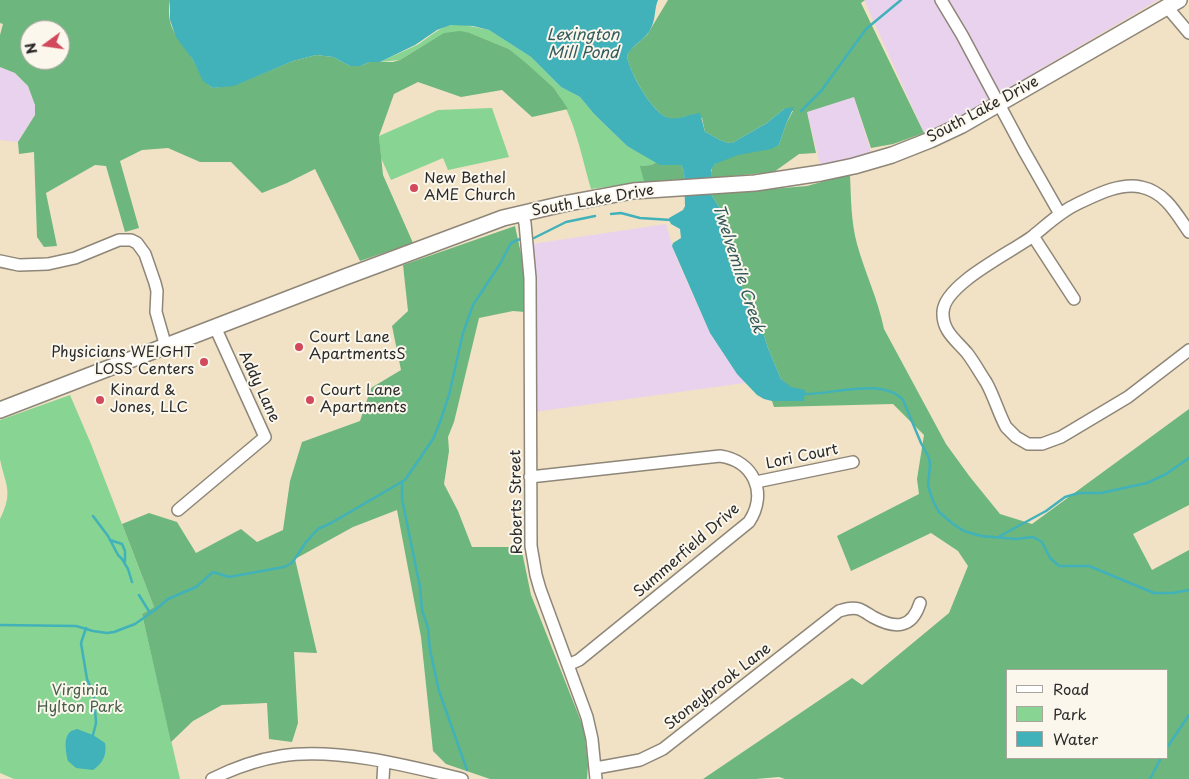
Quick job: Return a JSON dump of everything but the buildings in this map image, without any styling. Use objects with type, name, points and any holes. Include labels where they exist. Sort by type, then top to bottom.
[{"type":"main road","name":"South Lake Drive","points":[[0,410],[503,218],[563,204],[633,191],[788,179],[868,163],[930,140],[962,125],[1173,3]]},
{"type":"street","points":[[941,0],[1060,214]]},
{"type":"street","points":[[1173,3],[1189,33]]},
{"type":"street","points":[[1189,232],[1159,194],[1140,186],[1105,192],[1079,202],[1060,214],[1033,236],[984,267],[957,288],[947,299],[943,312],[948,332],[970,359],[989,388],[1006,427],[1016,437],[1028,444],[1035,445],[1061,437],[1128,397],[1189,350]]},
{"type":"street","name":"Roberts Street","points":[[522,214],[525,222],[530,278],[531,546],[534,568],[540,589],[587,717],[592,739],[596,774]]},
{"type":"street","points":[[1033,236],[1074,299]]},
{"type":"street","points":[[0,261],[19,265],[48,264],[75,258],[119,240],[131,240],[137,243],[145,254],[155,283],[157,291],[156,312],[166,347]]},
{"type":"street","name":"Addy Lane","points":[[178,510],[265,437],[215,327]]},
{"type":"street","points":[[530,477],[720,456],[727,457],[745,467],[756,482]]},
{"type":"street","name":"Lori Court","points":[[756,482],[853,462]]},
{"type":"street","name":"Summerfield Drive","points":[[568,664],[579,660],[749,522],[758,502],[756,482]]},
{"type":"street","name":"Stoneybrook Lane","points":[[596,774],[640,760],[663,749],[849,604],[885,623],[898,625],[914,617],[920,603]]},
{"type":"street","points":[[218,778],[250,762],[296,754],[330,754],[384,762],[462,779]]},
{"type":"street","points":[[384,762],[384,779]]},
{"type":"shaded area","points":[[864,0],[1158,0],[961,116],[924,133]]},
{"type":"shaded area","points":[[0,67],[15,73],[28,86],[35,105],[35,115],[18,142],[0,140]]},
{"type":"shaded area","points":[[854,96],[871,152],[845,160],[820,164],[807,112]]},
{"type":"shaded area","points":[[666,224],[676,257],[710,333],[745,383],[534,412],[532,244]]},
{"type":"green space","points":[[0,0],[170,0],[169,11],[172,27],[203,78],[213,88],[235,85],[293,61],[316,55],[333,57],[350,66],[361,66],[369,62],[393,62],[400,60],[444,33],[460,31],[470,33],[509,49],[554,88],[568,109],[532,117],[502,90],[461,97],[418,82],[394,94],[379,136],[383,175],[413,243],[360,261],[315,169],[262,193],[231,162],[200,162],[168,148],[142,150],[120,161],[139,228],[125,232],[106,166],[95,165],[46,193],[57,246],[44,247],[37,237],[34,152],[19,154],[18,142],[35,115],[35,105],[28,86],[15,73],[0,67],[0,35],[3,24],[0,23]]},
{"type":"green space","points":[[668,0],[865,0],[861,3],[924,133],[893,144],[871,148],[854,97],[807,112],[816,153],[799,154],[774,172],[711,178],[713,167],[721,160],[779,145],[786,124],[793,111],[784,109],[767,123],[732,143],[728,143],[705,132],[702,118],[688,116],[671,119],[657,110],[637,82],[627,56],[630,50],[647,35]]},
{"type":"green space","points":[[460,24],[489,30],[531,57],[561,87],[580,97],[594,114],[627,146],[657,162],[641,166],[644,182],[591,189],[577,137],[561,99],[554,88],[509,49],[470,33],[430,42],[400,60],[380,62],[417,45],[442,28]]},
{"type":"green space","points":[[492,108],[509,157],[448,170],[443,158],[391,180],[381,158],[379,136],[438,110]]},
{"type":"green space","points":[[657,162],[661,165],[681,165],[684,171],[684,179],[644,182],[640,166],[651,165]]},
{"type":"green space","points":[[850,174],[855,236],[884,329],[946,444],[1000,514],[1032,524],[1189,409],[1189,505],[1133,534],[1152,570],[1189,550],[1189,779],[785,779],[779,777],[703,779],[852,678],[862,685],[949,613],[968,566],[958,551],[931,533],[851,571],[837,536],[919,494],[917,479],[924,435],[893,404],[774,407],[772,401],[804,400],[781,379],[760,322],[729,262],[724,243],[722,212],[711,194],[807,186]]},
{"type":"green space","points":[[515,226],[524,267],[525,312],[513,311],[479,318],[454,422],[448,437],[449,451],[444,484],[458,511],[472,547],[521,547],[531,595],[584,729],[588,765],[587,779],[490,779],[446,764],[433,751],[421,637],[397,510],[353,527],[295,559],[317,653],[294,652],[298,723],[292,742],[269,739],[267,703],[222,705],[193,721],[171,742],[142,614],[154,607],[122,524],[149,513],[177,522],[196,553],[241,529],[257,542],[283,530],[290,481],[302,442],[360,421],[371,388],[401,370],[392,326],[408,311],[403,265]]},
{"type":"green space","name":"Virginia Hylton Park","points":[[70,395],[154,607],[142,614],[180,779],[14,779],[0,773],[0,519],[7,501],[7,488],[0,459],[0,420]]},
{"type":"water","name":"Lexington Mill Pond","points":[[170,0],[658,0],[653,25],[646,36],[632,48],[627,56],[632,72],[643,92],[663,115],[669,118],[677,118],[700,113],[705,132],[721,141],[732,143],[767,123],[784,109],[794,107],[779,145],[771,149],[738,155],[715,164],[711,170],[711,194],[722,212],[724,243],[729,262],[760,322],[781,379],[791,387],[805,390],[804,401],[772,401],[757,395],[737,374],[710,333],[672,246],[673,243],[681,238],[680,229],[671,224],[669,218],[683,210],[685,206],[684,171],[681,165],[660,165],[627,146],[594,114],[580,97],[561,87],[531,57],[489,30],[473,26],[451,25],[437,30],[415,45],[380,62],[350,66],[333,57],[316,55],[293,61],[234,86],[213,88],[203,81],[193,60],[176,37],[170,20]]},
{"type":"water","points":[[77,729],[93,735],[105,743],[104,758],[93,770],[76,768],[68,761],[66,738],[70,732]]},
{"type":"waterway","points":[[801,111],[821,91],[866,29],[901,0]]},
{"type":"waterway","points":[[611,214],[621,213],[640,218],[671,220]]},
{"type":"waterway","points":[[534,238],[566,222],[595,216]]},
{"type":"waterway","points":[[0,625],[76,626],[93,631],[114,632],[135,624],[168,599],[196,587],[213,572],[229,577],[284,567],[292,563],[306,542],[318,529],[405,480],[433,439],[440,422],[449,395],[463,333],[473,305],[500,264],[511,243],[520,239]]},
{"type":"waterway","name":"Twelvemile Creek","points":[[803,394],[870,388],[894,393],[903,400],[929,458],[928,486],[933,501],[939,512],[964,531],[981,536],[1016,539],[1033,537],[1042,542],[1050,558],[1059,566],[1089,566],[1154,593],[1173,593],[1189,590]]},
{"type":"waterway","points":[[1000,536],[1046,511],[1065,497],[1079,493],[1101,493],[1147,483],[1166,474],[1189,458]]},
{"type":"waterway","points":[[402,483],[402,499],[439,691],[467,770]]},
{"type":"waterway","points":[[93,516],[128,569],[132,582]]},
{"type":"waterway","points":[[110,540],[122,544],[125,551],[125,561]]},
{"type":"waterway","points":[[139,595],[150,613]]},
{"type":"waterway","points":[[86,628],[81,643],[87,679],[94,695],[96,723],[93,735]]},
{"type":"waterway","name":"Twelvemile Creek","points":[[1169,745],[1189,715]]},
{"type":"waterway","name":"Twelvemile Creek","points":[[1150,779],[1160,759]]},
{"type":"place","name":"New Bethel AME Church","points":[[414,188]]},
{"type":"place","name":"Court Lane ApartmentsS","points":[[299,347]]},
{"type":"place","name":"Physicians WEIGHT LOSS Centers","points":[[204,362]]},
{"type":"place","name":"Kinard & Jones, LLC","points":[[100,400]]},
{"type":"place","name":"Court Lane Apartments","points":[[310,400]]}]
